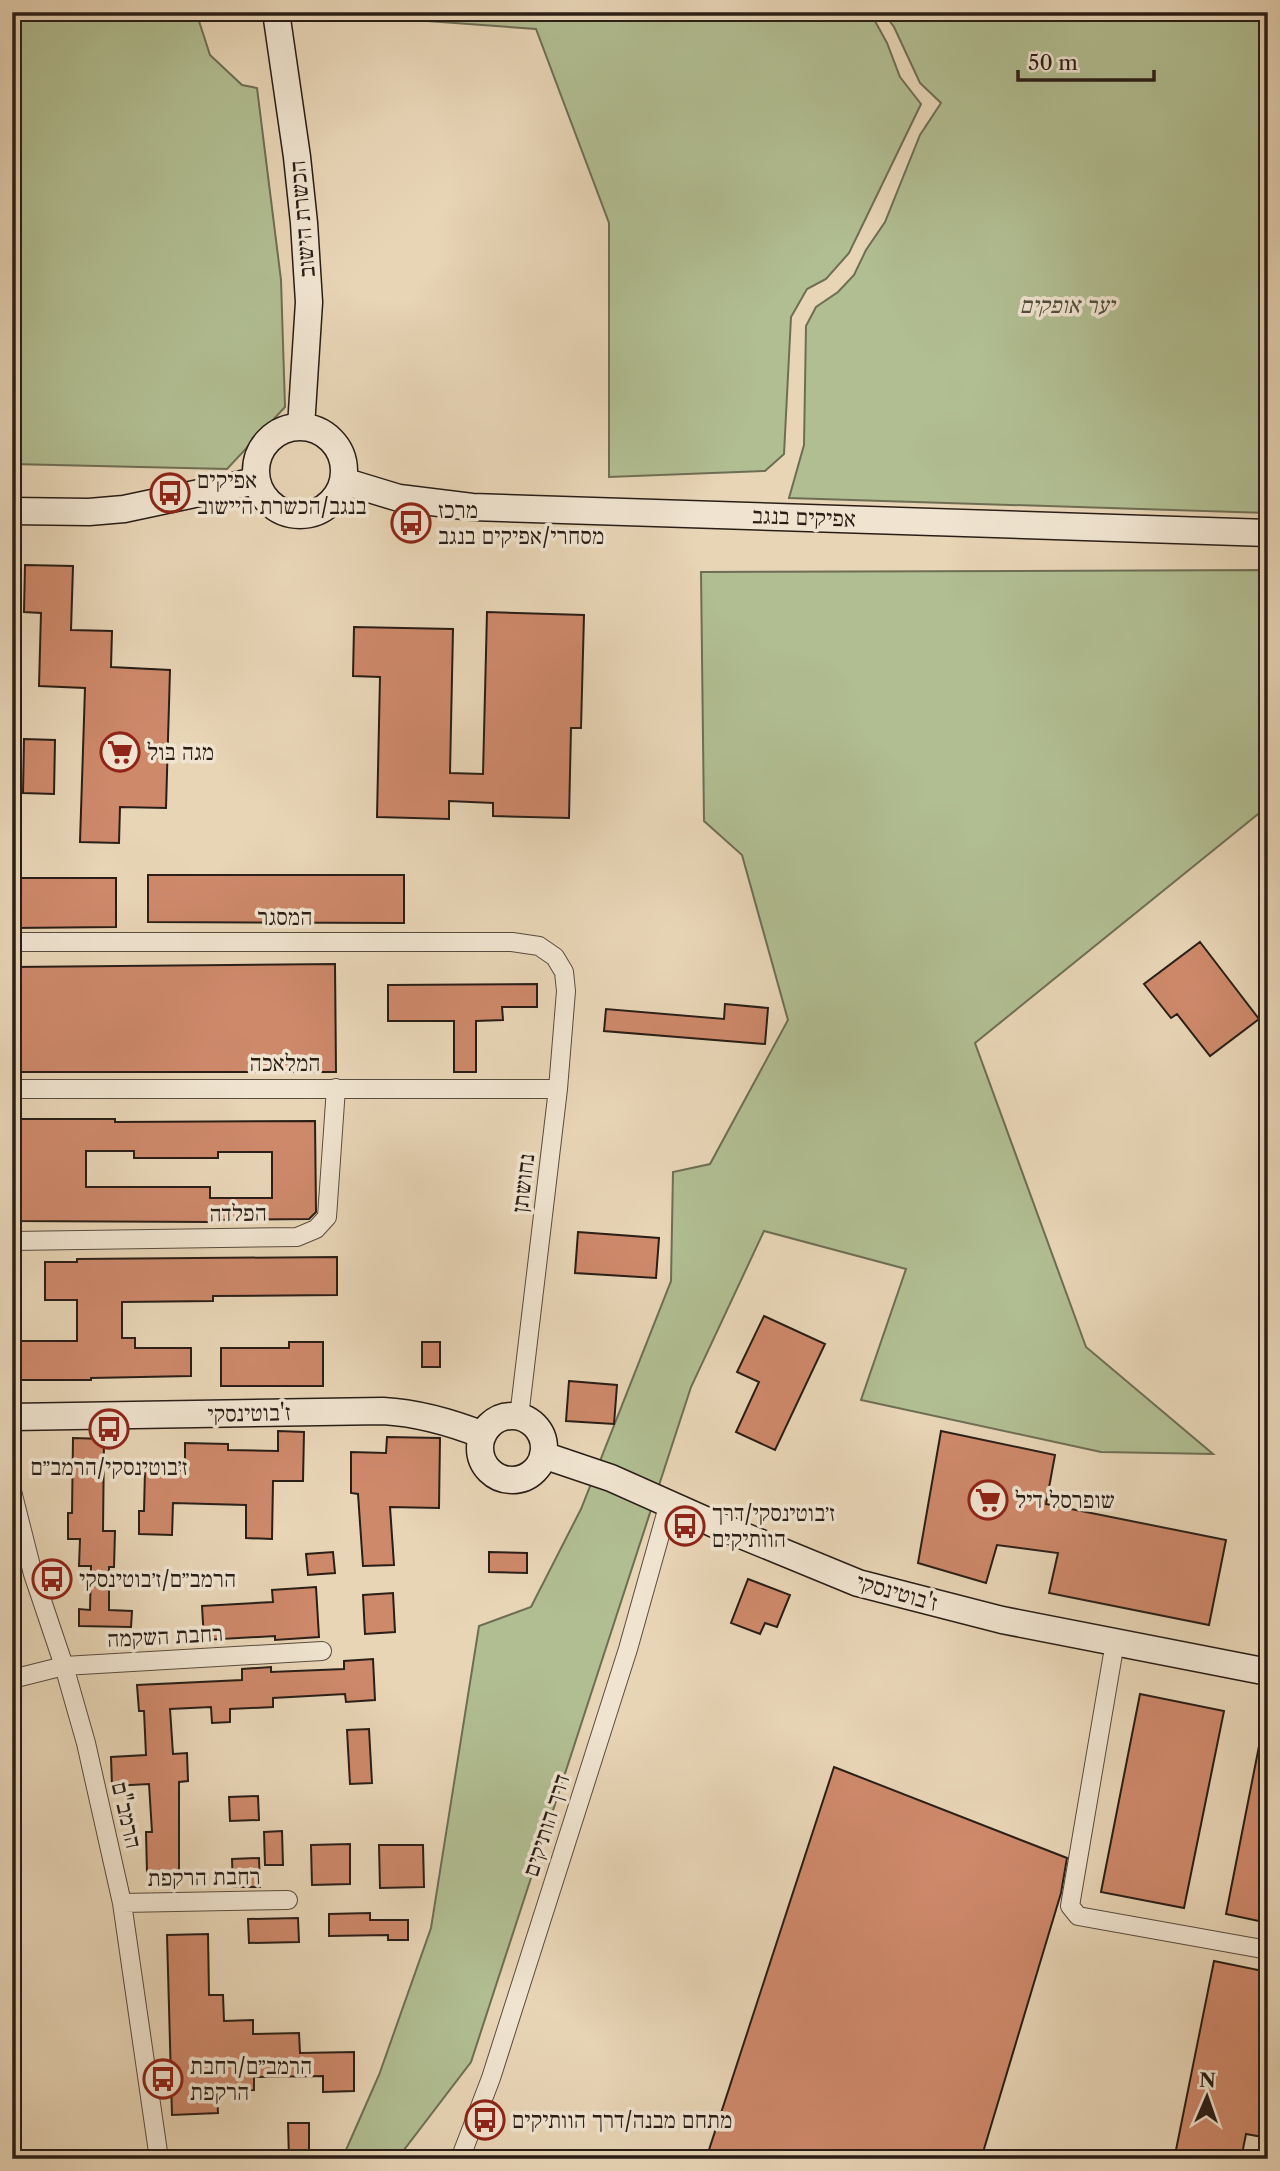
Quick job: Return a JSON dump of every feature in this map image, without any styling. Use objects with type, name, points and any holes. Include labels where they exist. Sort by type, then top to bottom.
[{"type":"street","name":"הכשרת הישוב","points":[[276,12],[297,157],[309,302],[301,426]]},
{"type":"street","points":[[301,426],[318,430],[332,441],[344,464],[343,481],[330,503],[315,513],[298,515],[274,507],[261,493],[256,481],[257,460],[264,445],[277,433],[301,426]]},
{"type":"street","points":[[12,511],[89,512],[124,509],[256,481]]},
{"type":"street","name":"אפיקים בנגב","points":[[343,481],[399,498],[472,508],[1268,533]]},
{"type":"street","name":"המסגר","points":[[12,942],[512,942],[539,946],[555,957]]},
{"type":"street","name":"נחושתן","points":[[519,1417],[558,1089],[566,990],[564,972],[555,957]]},
{"type":"street","name":"הפלדה","points":[[12,1241],[297,1237],[316,1229],[327,1217],[336,1088]]},
{"type":"street","name":"המלאכה","points":[[12,1089],[558,1089]]},
{"type":"street","name":"ז'בוטינסקי","points":[[12,1417],[383,1411],[425,1416],[483,1435]]},
{"type":"street","points":[[510,1416],[519,1417],[527,1420],[539,1431],[543,1439],[543,1455],[532,1473],[513,1479],[503,1478],[486,1466],[480,1446],[483,1435],[494,1422],[510,1416]]},
{"type":"street","name":"ז'בוטינסקי","points":[[543,1455],[611,1478],[859,1583],[1002,1620],[1268,1672]]},
{"type":"street","name":"הרמב\"ם","points":[[12,1491],[33,1574],[86,1743],[122,1903],[159,2159]]},
{"type":"street","name":"דרך הותיקים","points":[[460,2159],[491,2078],[628,1649],[669,1503]]},
{"type":"street","points":[[1115,1642],[1070,1906],[1078,1916],[1268,1950]]},
{"type":"street","name":"רחבת השקמה","points":[[12,1679],[64,1666],[322,1651]]},
{"type":"street","name":"רחבת הרקפת","points":[[122,1903],[288,1900]]},
{"type":"green space","points":[[12,12],[196,12],[210,55],[242,85],[257,88],[281,280],[285,407],[227,469],[12,464]]},
{"type":"green space","points":[[302,12],[870,12],[887,43],[900,77],[921,104],[849,253],[826,279],[807,289],[791,317],[784,454],[765,471],[609,477],[609,223],[536,29]]},
{"type":"green space","name":"יער אופקים","points":[[883,12],[1268,12],[1268,513],[789,498],[804,445],[806,326],[816,307],[838,292],[854,275],[866,250],[885,222],[920,135],[941,103],[920,83],[894,27]]},
{"type":"green space","points":[[1268,570],[1268,806],[975,1043],[1086,1347],[1213,1454],[1101,1452],[861,1400],[906,1269],[764,1231],[691,1387],[471,2062],[397,2159],[342,2159],[379,2075],[431,1928],[479,1626],[531,1607],[581,1509],[671,1281],[673,1172],[710,1164],[788,1020],[742,855],[704,821],[701,572]]},
{"type":"building","points":[[25,565],[73,566],[71,630],[112,631],[111,667],[170,670],[166,808],[120,807],[119,843],[80,842],[85,688],[39,686],[41,613],[24,612]]},
{"type":"building","points":[[487,612],[584,615],[581,728],[571,728],[569,818],[493,816],[493,803],[449,801],[449,819],[377,817],[380,677],[353,676],[354,627],[453,629],[450,773],[483,774]]},
{"type":"building","points":[[24,739],[55,740],[54,794],[23,793]]},
{"type":"building","points":[[148,875],[404,875],[404,923],[148,922]]},
{"type":"building","points":[[12,878],[116,878],[116,927],[12,928]]},
{"type":"building","points":[[1200,942],[1259,1019],[1210,1056],[1177,1014],[1171,1018],[1144,984]]},
{"type":"building","points":[[335,964],[336,1072],[12,1072],[12,967]]},
{"type":"building","points":[[537,984],[537,1007],[502,1007],[503,1020],[476,1021],[476,1072],[454,1072],[454,1021],[388,1021],[388,985]]},
{"type":"building","points":[[725,1004],[768,1008],[765,1044],[604,1031],[606,1009],[724,1019]]},
{"type":"building","points":[[12,1119],[115,1119],[115,1122],[315,1121],[316,1212],[309,1219],[210,1222],[12,1221]],"holes":[[[86,1151],[134,1151],[134,1158],[218,1158],[218,1152],[272,1152],[272,1198],[210,1198],[210,1187],[86,1187]]]},
{"type":"building","points":[[578,1232],[659,1238],[656,1278],[575,1273]]},
{"type":"building","points":[[337,1257],[337,1295],[213,1296],[213,1301],[122,1302],[122,1338],[135,1338],[135,1348],[191,1348],[191,1376],[12,1380],[12,1341],[77,1341],[77,1300],[45,1300],[45,1262],[77,1262],[77,1259]]},
{"type":"building","points":[[764,1316],[825,1344],[775,1450],[736,1432],[759,1382],[737,1372]]},
{"type":"building","points":[[289,1342],[323,1342],[323,1386],[221,1386],[221,1348],[289,1348]]},
{"type":"building","points":[[422,1342],[440,1342],[440,1367],[422,1367]]},
{"type":"building","points":[[569,1381],[617,1385],[614,1424],[566,1421]]},
{"type":"building","points":[[278,1431],[304,1432],[303,1481],[273,1481],[272,1539],[246,1538],[246,1505],[173,1503],[172,1535],[139,1534],[139,1511],[144,1511],[145,1470],[185,1471],[185,1443],[228,1444],[228,1450],[278,1451]]},
{"type":"building","points":[[941,1431],[1055,1455],[1046,1504],[1226,1540],[1209,1625],[1049,1593],[1058,1553],[997,1545],[986,1583],[918,1563]]},
{"type":"building","points":[[387,1437],[440,1438],[439,1508],[390,1507],[394,1565],[363,1566],[358,1494],[351,1493],[351,1452],[386,1453]]},
{"type":"building","points":[[73,1438],[104,1439],[103,1531],[115,1531],[114,1567],[109,1567],[109,1610],[132,1611],[131,1627],[79,1626],[79,1609],[90,1610],[91,1566],[79,1566],[80,1539],[68,1539],[68,1513],[72,1513]]},
{"type":"building","points":[[333,1552],[335,1573],[308,1575],[306,1554]]},
{"type":"building","points":[[489,1552],[527,1553],[527,1573],[489,1572]]},
{"type":"building","points":[[748,1579],[790,1595],[777,1627],[765,1623],[760,1634],[731,1623]]},
{"type":"building","points":[[316,1587],[319,1637],[275,1640],[275,1636],[204,1640],[202,1606],[273,1602],[272,1590]]},
{"type":"building","points":[[393,1593],[395,1632],[365,1634],[363,1595]]},
{"type":"building","points":[[373,1659],[375,1700],[346,1702],[345,1694],[273,1698],[273,1707],[230,1709],[230,1722],[212,1723],[211,1707],[170,1709],[173,1754],[187,1753],[188,1781],[179,1782],[179,1872],[147,1873],[146,1832],[152,1832],[149,1784],[112,1786],[111,1757],[146,1755],[144,1711],[139,1711],[137,1685],[242,1680],[242,1669],[271,1667],[271,1672],[344,1669],[344,1661]]},
{"type":"building","points":[[1140,1694],[1224,1711],[1184,1908],[1101,1892]]},
{"type":"building","points":[[369,1729],[372,1783],[350,1784],[347,1730]]},
{"type":"building","points":[[1261,1736],[1268,1736],[1268,1923],[1226,1914]]},
{"type":"building","points":[[834,1767],[1067,1858],[1061,1893],[981,2159],[706,2159]]},
{"type":"building","points":[[258,1796],[259,1820],[230,1821],[229,1797]]},
{"type":"building","points":[[282,1831],[283,1865],[265,1865],[264,1832]]},
{"type":"building","points":[[350,1844],[350,1884],[312,1885],[311,1845]]},
{"type":"building","points":[[379,1845],[423,1845],[424,1887],[380,1888]]},
{"type":"building","points":[[259,1858],[260,1887],[233,1887],[232,1859]]},
{"type":"building","points":[[370,1913],[370,1920],[408,1920],[408,1940],[388,1940],[388,1935],[329,1936],[329,1914]]},
{"type":"building","points":[[298,1918],[299,1942],[249,1943],[248,1919]]},
{"type":"building","points":[[208,1934],[209,1995],[223,1995],[224,2021],[253,2020],[253,2034],[299,2033],[300,2053],[354,2052],[354,2091],[323,2092],[323,2076],[254,2077],[254,2090],[217,2091],[218,2113],[172,2115],[167,1935]]},
{"type":"building","points":[[1214,1961],[1268,1972],[1268,2138],[1246,2134],[1241,2159],[1195,2159],[1175,2155]]},
{"type":"building","points":[[288,2123],[309,2123],[309,2159],[289,2159]]},
{"type":"place","name":"אפיקים בנגב/הכשרת היישוב","points":[[170,493]]},
{"type":"place","name":"מרכז מסחרי/אפיקים בנגב","points":[[411,523]]},
{"type":"place","name":"מגה בול","points":[[120,752]]},
{"type":"place","name":"ז׳בוטינסקי/הרמב״ם","points":[[109,1429]]},
{"type":"place","name":"שופרסל דיל","points":[[988,1500]]},
{"type":"place","name":"ז׳בוטינסקי/דרך הוותיקים","points":[[685,1526]]},
{"type":"place","name":"הרמב״ם/ז׳בוטינסקי","points":[[52,1579]]},
{"type":"place","name":"הרמב״ם/רחבת הרקפת","points":[[163,2079]]},
{"type":"place","name":"מתחם מבנה/דרך הוותיקים","points":[[485,2120]]}]
